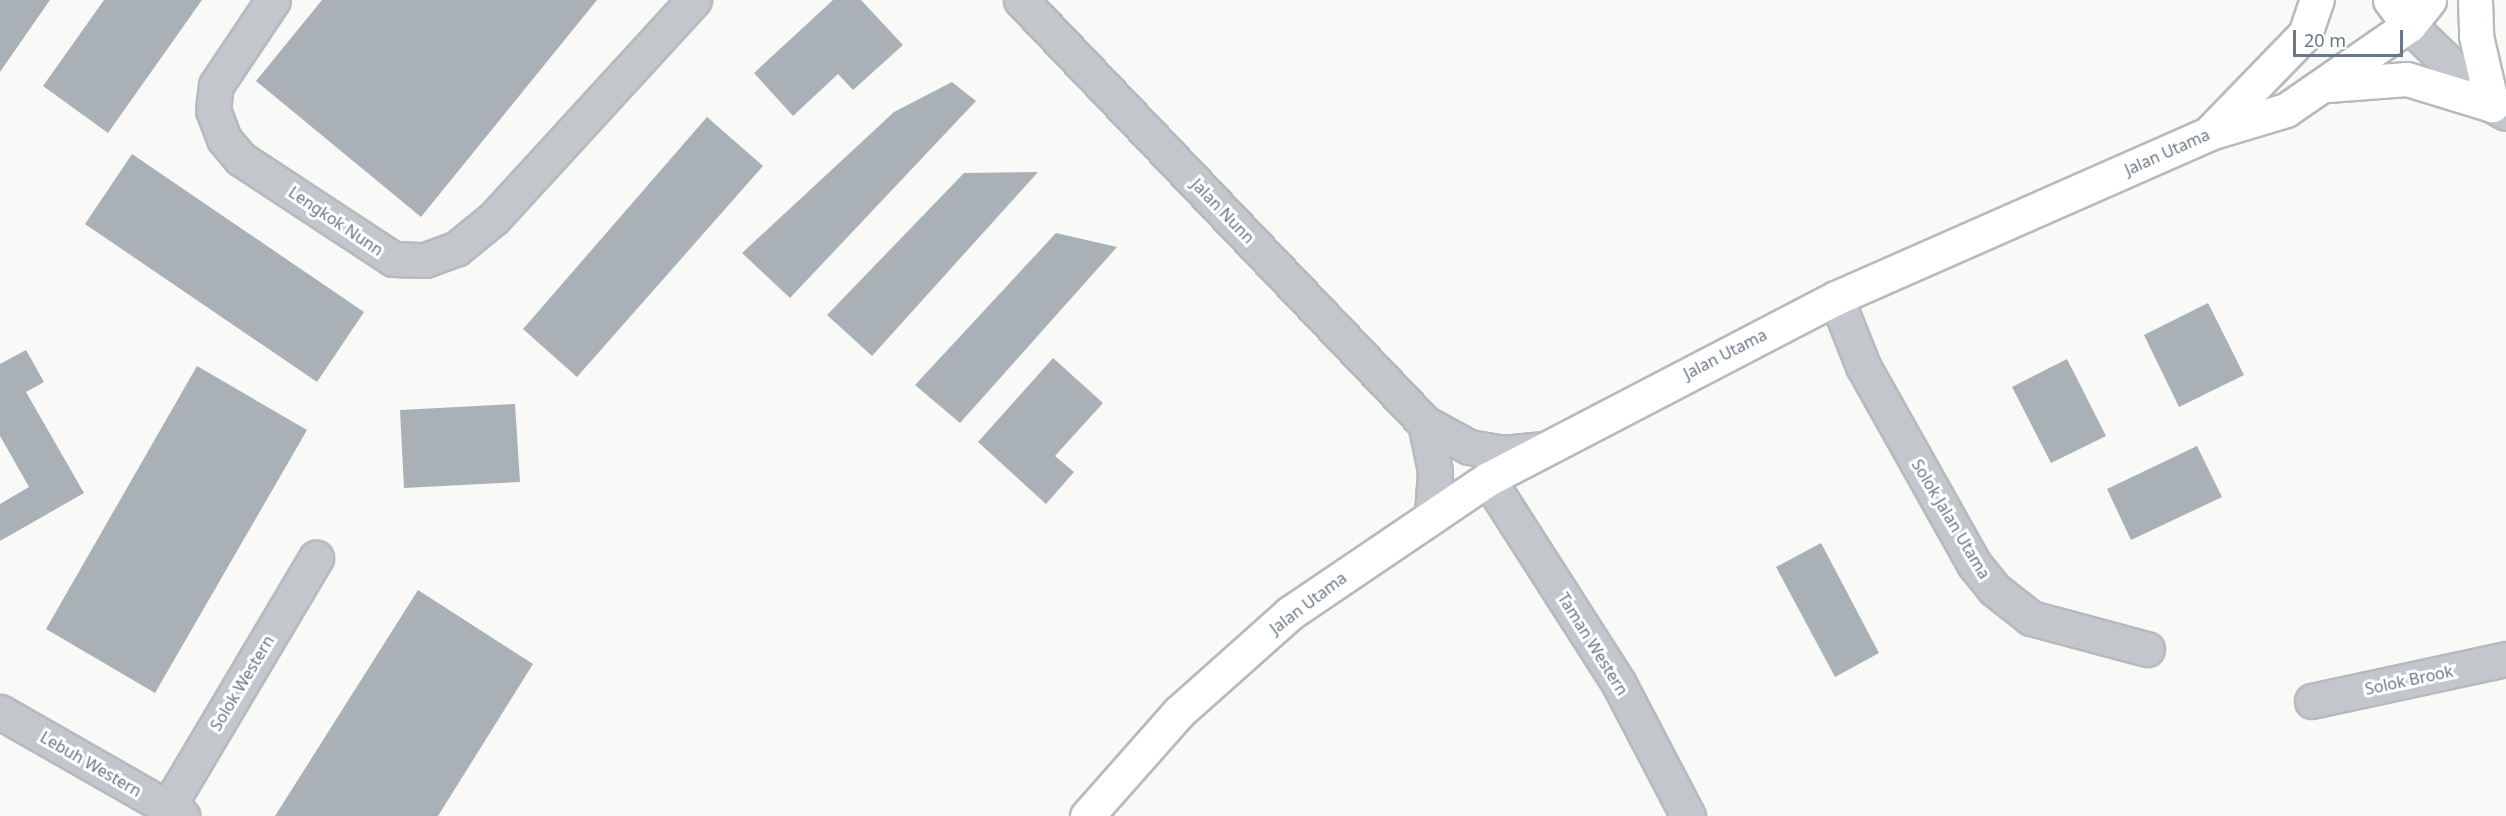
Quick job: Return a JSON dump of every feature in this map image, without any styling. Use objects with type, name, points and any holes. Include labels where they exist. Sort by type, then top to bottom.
[{"type":"main road","points":[[2210,132],[2305,34],[2317,0]]},
{"type":"main road","points":[[2475,0],[2476,36],[2499,109]]},
{"type":"main road","name":"Jalan Utama","points":[[1087,816],[1179,712],[1290,613],[1432,514],[1488,479],[1836,298],[2210,132],[2286,110],[2323,86],[2410,8]]},
{"type":"main road","points":[[2323,86],[2407,80],[2499,109]]},
{"type":"street","name":"Lengkok Nunn","points":[[273,0],[216,85],[213,110],[224,139],[241,159],[393,259],[425,260],[456,249],[494,218],[694,0]]},
{"type":"street","name":"Jalan Nunn","points":[[1021,0],[1425,423],[1469,447],[1503,453],[1544,449]]},
{"type":"street","points":[[2410,8],[2499,109]]},
{"type":"street","name":"Solok Jalan Utama","points":[[1836,298],[1863,366],[1974,564],[1994,589],[2031,618],[2147,650]]},
{"type":"street","points":[[1425,423],[1435,471],[1432,514]]},
{"type":"street","name":"Taman Western","points":[[1488,479],[1619,684],[1688,816]]},
{"type":"street","name":"Solok Western","points":[[175,812],[316,558]]},
{"type":"street","name":"Solok Brook","points":[[2312,701],[2506,659]]},
{"type":"street","name":"Lebuh Western","points":[[0,712],[175,812]]},
{"type":"building","points":[[0,0],[50,0],[0,72]]},
{"type":"building","points":[[104,0],[202,0],[108,133],[43,86]]},
{"type":"building","points":[[322,0],[597,0],[421,217],[256,81]]},
{"type":"building","points":[[833,0],[861,0],[903,45],[853,90],[838,74],[793,116],[754,73]]},
{"type":"building","points":[[952,82],[976,101],[790,298],[742,253],[894,112]]},
{"type":"building","points":[[707,117],[763,166],[577,377],[523,329]]},
{"type":"building","points":[[132,154],[364,312],[317,382],[85,224]]},
{"type":"building","points":[[1038,172],[872,356],[827,315],[964,173]]},
{"type":"building","points":[[1056,233],[1117,247],[960,423],[915,385]]},
{"type":"building","points":[[2208,303],[2244,375],[2179,407],[2144,335]]},
{"type":"building","points":[[26,350],[44,382],[26,392],[84,493],[0,541],[0,504],[29,487],[0,436],[0,364]]},
{"type":"building","points":[[1053,358],[1103,403],[1055,456],[1074,472],[1046,504],[978,442]]},
{"type":"building","points":[[2067,359],[2106,436],[2051,463],[2012,387]]},
{"type":"building","points":[[197,366],[307,430],[155,693],[46,629]]},
{"type":"building","points":[[515,404],[520,482],[404,488],[400,410]]},
{"type":"building","points":[[2197,446],[2222,497],[2131,540],[2107,489]]},
{"type":"building","points":[[1821,543],[1879,653],[1835,677],[1776,567]]},
{"type":"building","points":[[418,590],[533,664],[438,816],[275,816]]}]
